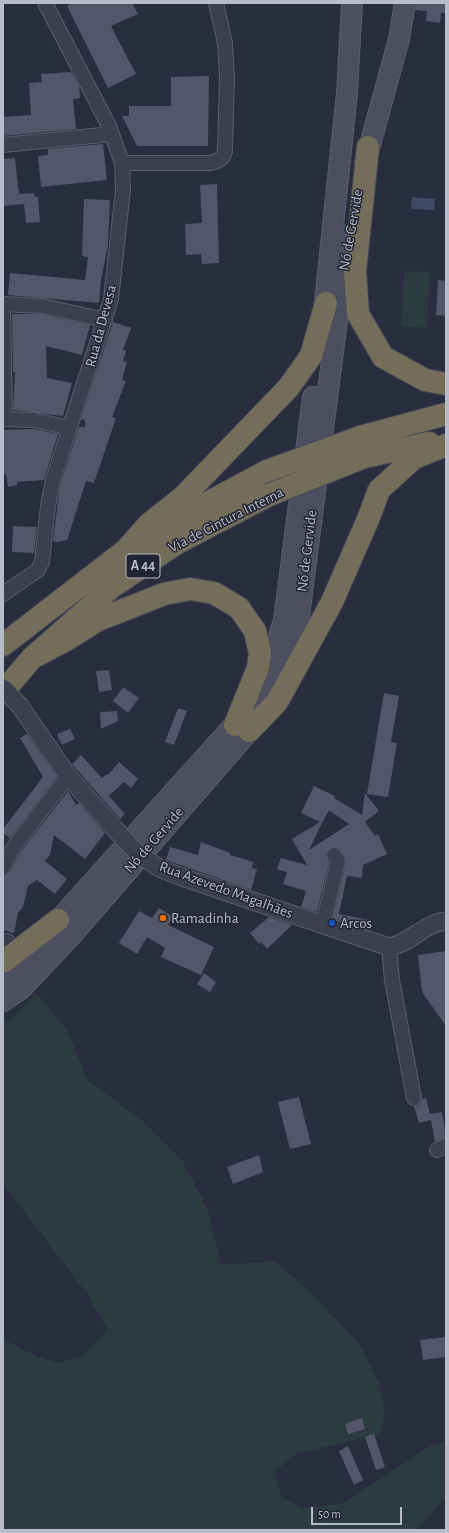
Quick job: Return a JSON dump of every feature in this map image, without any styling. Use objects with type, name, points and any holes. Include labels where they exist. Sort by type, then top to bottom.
[{"type":"highway","points":[[368,147],[354,271],[358,314],[383,357],[425,380],[446,384]]},
{"type":"highway","points":[[126,550],[149,524],[184,496],[289,387],[311,356],[326,303]]},
{"type":"highway","name":"Via de Cintura Interna","points":[[3,692],[32,658],[118,583],[177,543],[362,447],[446,414]]},
{"type":"highway","name":"Via de Cintura Interna","points":[[3,645],[126,550],[170,522],[267,470],[362,447],[446,439]]},
{"type":"highway","points":[[242,728],[277,702],[332,602],[378,490],[414,458],[446,445]]},
{"type":"highway","points":[[32,658],[66,640],[98,620],[164,594],[190,589],[214,592],[239,608],[255,631],[260,653],[258,668],[242,728]]},
{"type":"highway","points":[[3,962],[58,920]]},
{"type":"main road","name":"Nó de Gervide","points":[[3,979],[10,974],[58,920],[242,728],[266,675],[284,620],[326,303],[347,93],[352,3]]},
{"type":"main road","name":"Nó de Gervide","points":[[3,1001],[21,989],[70,937],[242,728],[278,680],[298,624],[349,228],[368,147],[399,39],[405,3]]},
{"type":"street","name":"Rua da Devesa","points":[[3,594],[38,570],[42,562],[48,506],[53,480],[111,300],[123,190],[122,163],[112,134],[45,3]]},
{"type":"street","points":[[122,163],[210,163],[223,157],[225,151],[227,78],[225,43],[216,3]]},
{"type":"street","points":[[3,145],[112,134]]},
{"type":"street","points":[[70,428],[34,420],[4,419],[3,304],[42,306],[105,320]]},
{"type":"street","name":"Rua Azevedo Magalhães","points":[[3,688],[20,706],[68,776],[136,852],[159,868],[389,947]]},
{"type":"street","points":[[3,868],[13,848],[68,776]]},
{"type":"street","points":[[323,925],[338,861],[334,855]]},
{"type":"street","points":[[414,1098],[392,980],[389,947],[405,942],[444,917]]},
{"type":"shaded area","points":[[404,271],[430,272],[427,328],[401,326]]},
{"type":"shaded area","points":[[36,993],[67,1030],[88,1080],[143,1121],[182,1160],[208,1210],[221,1265],[275,1261],[307,1289],[360,1344],[380,1385],[385,1414],[380,1435],[298,1453],[275,1471],[281,1497],[302,1508],[341,1504],[432,1445],[446,1441],[446,1498],[416,1530],[3,1530],[3,1339],[32,1354],[57,1363],[82,1357],[108,1330],[88,1295],[3,1184],[3,1023],[13,1018]]},
{"type":"water","points":[[412,197],[435,199],[434,210],[411,209]]},
{"type":"building","points":[[73,3],[132,3],[138,14],[111,26],[136,74],[108,88],[67,6]]},
{"type":"building","points":[[416,3],[446,3],[446,13],[441,13],[440,23],[426,21],[427,11],[415,10]]},
{"type":"building","points":[[71,72],[79,86],[80,98],[73,99],[76,129],[3,136],[3,117],[31,115],[29,83],[42,82],[41,74]]},
{"type":"building","points":[[209,76],[208,146],[137,146],[122,116],[129,116],[129,106],[171,106],[171,77]]},
{"type":"building","points":[[103,144],[107,180],[41,187],[38,156],[48,155],[48,149]]},
{"type":"building","points":[[15,158],[19,194],[34,193],[35,197],[38,197],[40,222],[26,223],[24,204],[3,206],[3,159]]},
{"type":"building","points":[[217,184],[219,263],[202,264],[201,254],[186,255],[185,224],[202,223],[200,185]]},
{"type":"building","points":[[84,199],[110,200],[108,245],[101,280],[99,303],[8,295],[10,273],[85,280],[88,257],[82,256]]},
{"type":"building","points":[[438,280],[446,281],[446,316],[436,315]]},
{"type":"building","points":[[12,314],[41,314],[90,325],[82,355],[46,346],[47,378],[72,383],[63,416],[13,410],[15,372],[13,372]]},
{"type":"building","points":[[113,322],[131,328],[123,350],[126,351],[123,361],[127,362],[122,380],[126,381],[112,417],[116,418],[94,483],[86,481],[67,540],[58,542],[53,541],[60,486],[79,427],[85,427],[85,420],[81,419]]},
{"type":"building","points":[[34,429],[58,434],[44,480],[17,482],[17,485],[8,487],[6,474],[3,475],[3,430]]},
{"type":"building","points":[[13,526],[37,527],[34,553],[12,552]]},
{"type":"building","points":[[109,670],[112,690],[99,692],[96,671]]},
{"type":"building","points":[[123,687],[139,698],[128,713],[113,701]]},
{"type":"building","points":[[384,693],[399,696],[391,742],[397,743],[388,797],[367,794]]},
{"type":"building","points":[[178,708],[187,711],[174,745],[165,742]]},
{"type":"building","points":[[117,711],[118,721],[101,729],[100,712]]},
{"type":"building","points":[[70,729],[75,739],[62,745],[57,734]]},
{"type":"building","points":[[27,734],[57,777],[10,838],[3,833],[3,829],[43,777],[20,738]]},
{"type":"building","points":[[81,755],[102,778],[107,774],[108,775],[119,762],[138,779],[131,788],[124,782],[109,796],[125,814],[120,819],[72,764]]},
{"type":"building","points":[[314,786],[335,796],[334,798],[362,815],[365,793],[379,811],[365,822],[375,836],[378,834],[387,854],[363,865],[362,878],[347,876],[339,914],[369,920],[367,929],[333,918],[346,863],[345,857],[338,848],[333,847],[326,852],[329,863],[317,912],[301,907],[306,891],[283,884],[287,872],[277,869],[281,858],[307,865],[292,839],[320,822],[301,813]],"holes":[[[329,810],[349,824],[309,850]]]},
{"type":"building","points":[[68,791],[76,805],[79,803],[105,833],[85,859],[54,835],[50,855],[45,861],[67,879],[55,894],[37,880],[28,886],[23,907],[18,913],[14,933],[3,930],[3,876],[10,872],[20,853]]},
{"type":"building","points":[[201,842],[230,853],[230,855],[253,862],[252,868],[257,869],[251,890],[166,860],[170,847],[198,855]]},
{"type":"building","points":[[159,908],[173,917],[168,925],[214,947],[201,975],[161,957],[165,948],[147,937],[137,954],[119,943],[139,911],[152,918]]},
{"type":"building","points":[[269,917],[292,925],[267,949],[261,942],[259,944],[250,933]]},
{"type":"building","points":[[446,951],[446,1026],[422,992],[418,955]]},
{"type":"building","points":[[204,973],[216,982],[210,992],[197,984]]},
{"type":"building","points":[[299,1097],[311,1144],[290,1149],[278,1102]]},
{"type":"building","points":[[426,1098],[430,1114],[442,1112],[446,1138],[435,1142],[431,1120],[419,1123],[414,1106],[419,1105],[422,1099]]},
{"type":"building","points":[[259,1155],[263,1172],[233,1184],[227,1167]]},
{"type":"building","points":[[446,1337],[446,1357],[423,1360],[420,1340]]},
{"type":"building","points":[[362,1418],[365,1429],[348,1434],[345,1424]]},
{"type":"building","points":[[374,1434],[385,1467],[376,1470],[365,1437]]},
{"type":"building","points":[[348,1446],[363,1480],[354,1485],[339,1451]]},
{"type":"place","name":"Ramadinha","points":[[163,918]]},
{"type":"place","name":"Arcos","points":[[332,923]]}]
